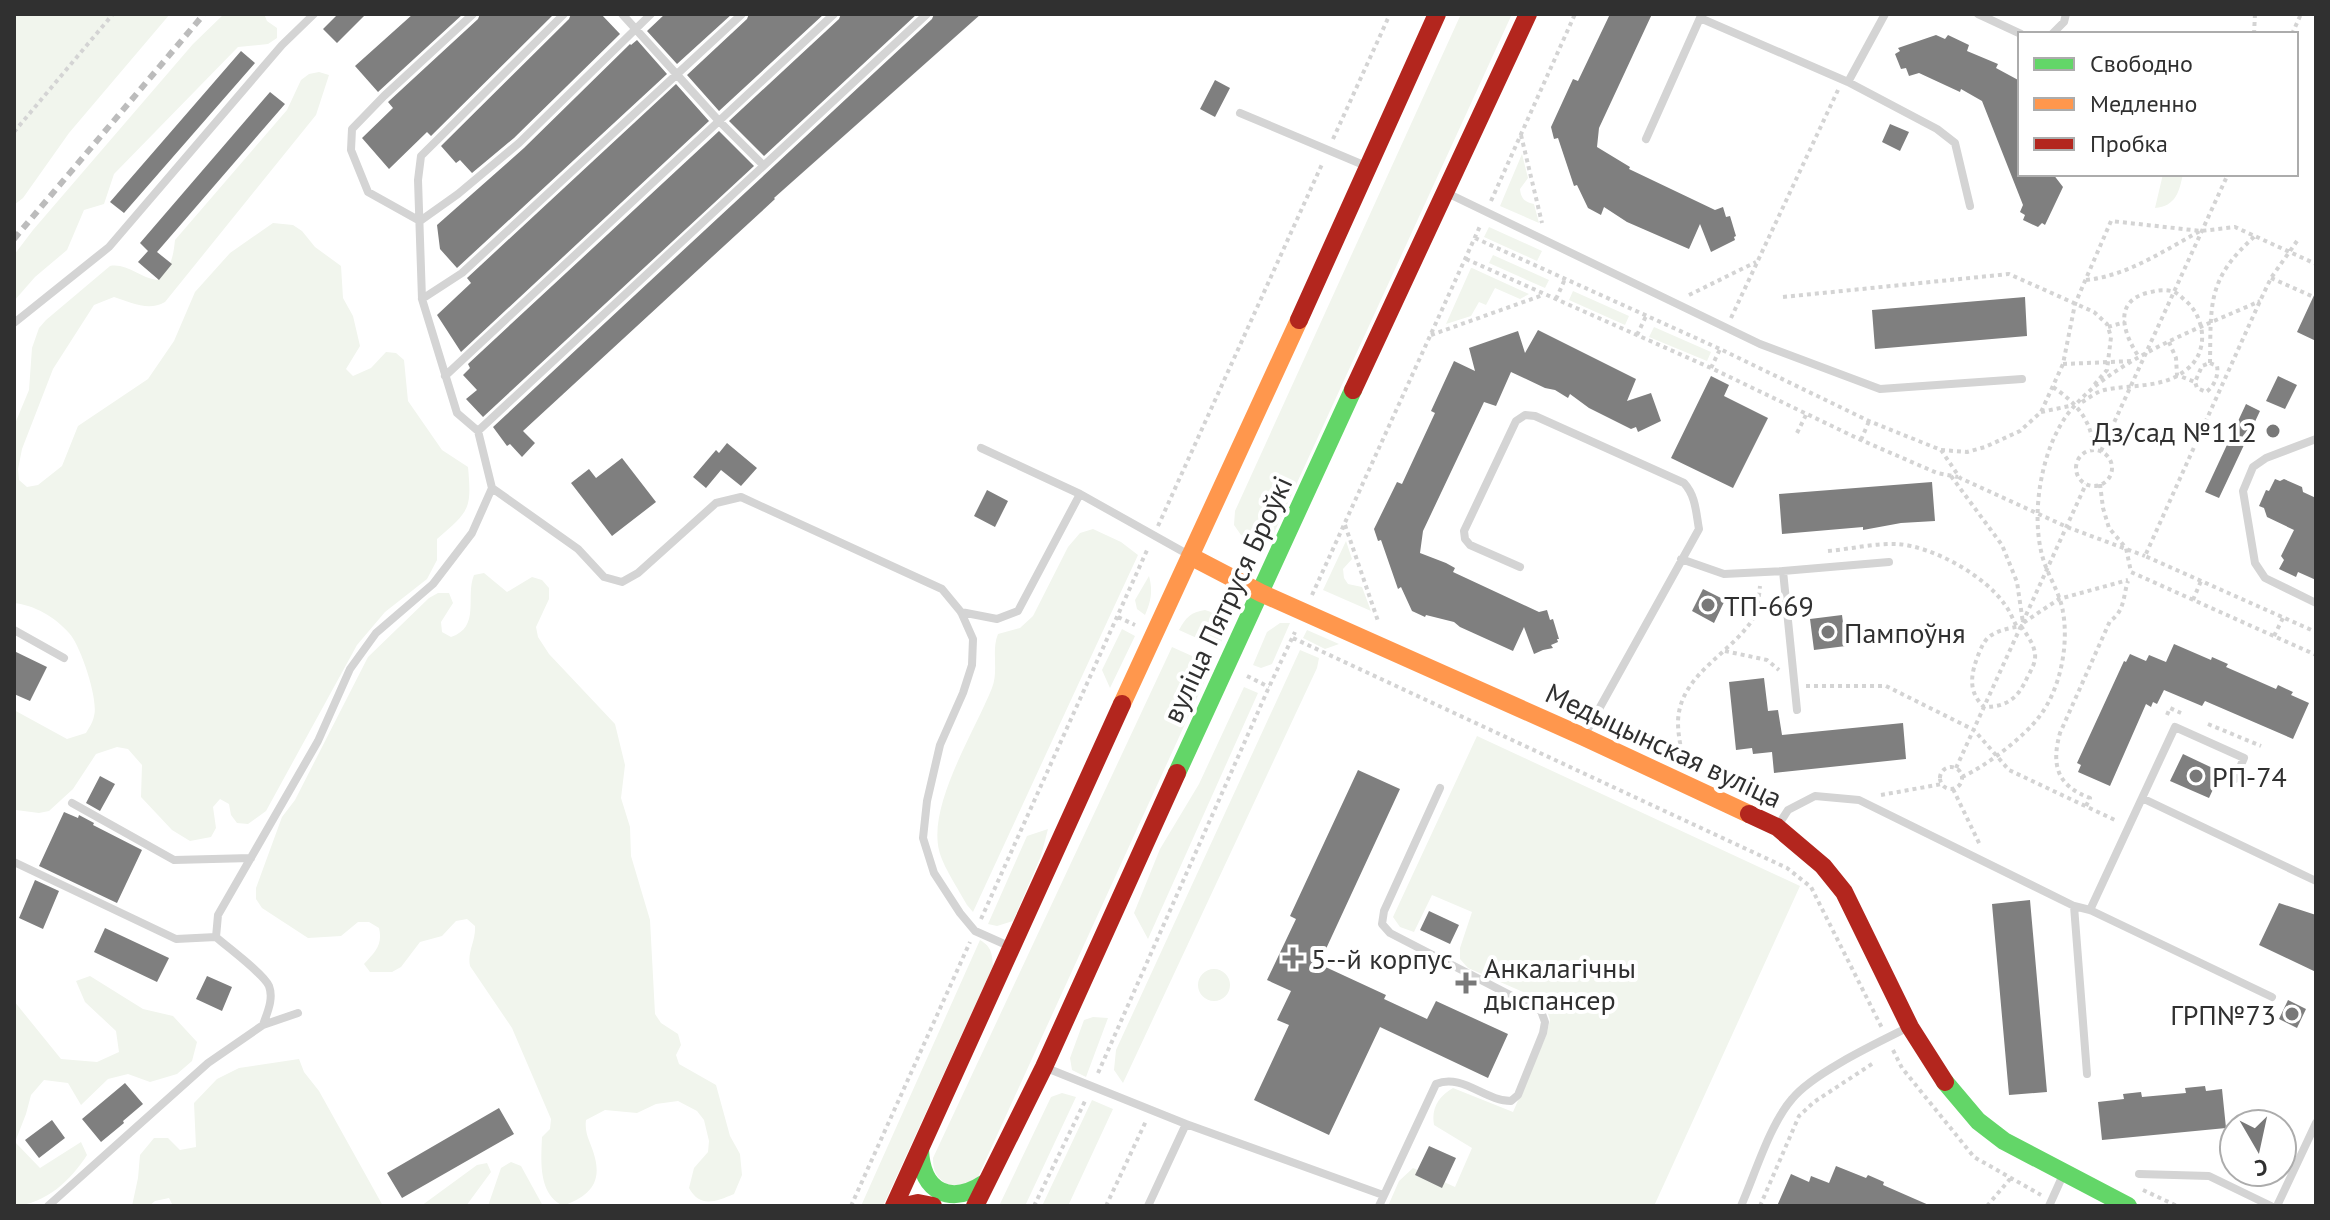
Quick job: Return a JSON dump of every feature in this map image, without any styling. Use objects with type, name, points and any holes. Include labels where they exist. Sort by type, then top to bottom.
[{"type":"main road","name":"вуліца Пятруся Броўкі","points":[[894,1206],[1437,14]]},
{"type":"main road","name":"вуліца Пятруся Броўкі","points":[[975,1206],[1044,1067],[1216,687],[1528,14]]},
{"type":"main road","name":"Медыцынская вуліца","points":[[1190,556],[1261,593],[1777,827],[1823,866],[1844,892],[1910,1027],[1956,1097],[1978,1121],[2004,1141],[2128,1206]]},
{"type":"main road","points":[[920,1150],[921,1171],[926,1180],[943,1193],[961,1196],[985,1183]]},
{"type":"main road","points":[[905,1206],[918,1203],[933,1206]]},
{"type":"lane","points":[[14,323],[109,247],[282,45],[314,14]]},
{"type":"lane","points":[[420,221],[368,192],[351,150],[352,129],[473,14]]},
{"type":"lane","points":[[216,937],[218,915],[318,741],[350,669],[376,633],[433,584],[472,533],[492,488],[478,431],[457,413],[422,299],[418,180],[421,156],[564,14]]},
{"type":"lane","points":[[622,14],[763,165]]},
{"type":"lane","points":[[420,221],[519,143],[651,14]]},
{"type":"lane","points":[[422,299],[462,273],[742,14]]},
{"type":"lane","points":[[445,376],[834,14]]},
{"type":"lane","points":[[478,431],[927,14]]},
{"type":"lane","points":[[1845,81],[1885,14]]},
{"type":"lane","points":[[1978,14],[2018,33]]},
{"type":"lane","points":[[2054,32],[2064,22],[2066,14]]},
{"type":"lane","points":[[1646,139],[1700,18],[1845,81],[1937,129],[1955,143],[1970,206]]},
{"type":"lane","points":[[1240,113],[1367,166]]},
{"type":"lane","points":[[1445,192],[1760,344],[1880,389],[2022,379]]},
{"type":"lane","points":[[1520,567],[1470,545],[1464,531],[1516,421],[1525,415],[1535,416],[1684,483],[1691,490],[1699,529],[1584,737]]},
{"type":"lane","points":[[2316,439],[2266,458],[2253,467],[2243,491],[2255,563],[2265,578],[2316,603]]},
{"type":"lane","points":[[981,448],[1080,494],[1190,556]]},
{"type":"lane","points":[[492,488],[578,549],[604,577],[622,582],[638,573],[716,503],[741,497],[942,589],[961,612],[973,639],[972,665],[940,745],[927,801],[923,838],[934,873],[960,913],[975,931],[1012,947]]},
{"type":"lane","points":[[961,612],[997,619],[1018,611],[1080,494]]},
{"type":"lane","points":[[1681,559],[1724,574],[1889,562]]},
{"type":"lane","points":[[1783,571],[1797,710]]},
{"type":"lane","points":[[14,630],[64,658]]},
{"type":"lane","points":[[2090,910],[2175,727],[2244,758],[2235,779]]},
{"type":"lane","points":[[1379,1206],[1436,1084],[1454,1080],[1499,1101],[1511,1101],[1518,1095],[1545,1022],[1541,1011],[1390,933],[1382,924],[1384,911],[1440,788]]},
{"type":"lane","points":[[1777,827],[1788,810],[1815,796],[1859,800],[2074,906],[2090,910],[2272,997]]},
{"type":"lane","points":[[2144,799],[2316,881]]},
{"type":"lane","points":[[72,803],[174,860],[251,858]]},
{"type":"lane","points":[[14,862],[176,939],[216,937],[269,986],[270,1006],[263,1025]]},
{"type":"lane","points":[[2074,906],[2087,1074]]},
{"type":"lane","points":[[48,1206],[208,1063],[263,1025],[298,1013]]},
{"type":"lane","points":[[1741,1206],[1780,1115],[1793,1097],[1815,1079],[1910,1027]]},
{"type":"lane","points":[[1044,1067],[1151,1111],[1383,1195]]},
{"type":"lane","points":[[2139,1174],[2209,1176],[2274,1206],[2316,1123]]},
{"type":"lane","points":[[1148,1206],[1186,1124]]},
{"type":"lane","points":[[2050,1203],[2064,1174]]},
{"type":"path","points":[[14,132],[113,14]]},
{"type":"path","points":[[851,1206],[1390,14]]},
{"type":"path","points":[[1727,327],[1845,81]]},
{"type":"path","points":[[1521,135],[1543,229],[1530,223]]},
{"type":"path","points":[[2101,451],[2227,176]]},
{"type":"path","points":[[1475,238],[1720,349],[1869,421],[1941,450],[1967,452],[2020,431],[2041,412],[2063,364],[2075,304],[2111,221],[2201,231],[2235,227],[2316,264]]},
{"type":"path","points":[[2086,280],[2103,278],[2138,264],[2201,231]]},
{"type":"path","points":[[2210,363],[2211,301],[2218,280],[2234,254],[2255,236]]},
{"type":"path","points":[[2145,556],[2271,278],[2297,241]]},
{"type":"path","points":[[1466,259],[1722,373],[1861,440],[1937,473],[1960,478],[2067,527],[2145,556],[2316,632]]},
{"type":"path","points":[[1677,290],[1691,296],[1758,260]]},
{"type":"path","points":[[1783,297],[2009,274],[2094,312],[2108,327],[2111,337],[2107,370],[2068,414],[2054,436],[2044,464],[2038,525],[2042,555],[2055,584],[2065,630],[2054,691],[2039,717],[1997,756],[1962,777]]},
{"type":"path","points":[[2271,278],[2316,298]]},
{"type":"path","points":[[1556,299],[1565,279]]},
{"type":"path","points":[[2041,412],[2077,405],[2101,391],[2162,383],[2188,370],[2201,349],[2203,336],[2192,307],[2174,291],[2159,290],[2138,295],[2127,304],[2124,316],[2128,342],[2139,357]]},
{"type":"path","points":[[1431,335],[1545,294]]},
{"type":"path","points":[[2090,390],[2146,352],[2260,301]]},
{"type":"path","points":[[1637,335],[1646,315]]},
{"type":"path","points":[[2108,327],[2125,322]]},
{"type":"path","points":[[2169,342],[2176,358],[2177,375]]},
{"type":"path","points":[[1711,368],[1720,349]]},
{"type":"path","points":[[2063,364],[2133,361]]},
{"type":"path","points":[[2209,390],[2218,372],[2217,366],[2210,363],[2202,366],[2195,382],[2197,388],[2217,395]]},
{"type":"path","points":[[1719,380],[1722,373]]},
{"type":"path","points":[[2177,375],[2195,382]]},
{"type":"path","points":[[2053,387],[2077,405],[2093,438],[2094,450]]},
{"type":"path","points":[[1797,433],[1806,415]]},
{"type":"path","points":[[1861,440],[1869,421]]},
{"type":"path","points":[[1941,450],[1960,478]]},
{"type":"path","points":[[2101,451],[2109,458],[2112,468],[2109,478],[2093,486],[2086,484],[2078,478],[2076,464],[2084,453],[2101,451]]},
{"type":"path","points":[[1950,475],[2002,545],[2017,582],[2022,624],[2035,652],[2035,663],[2022,690],[2013,700],[1999,707],[1984,707],[1972,689],[1972,671],[1984,641],[2000,631],[2022,624],[2059,599],[2128,580]]},
{"type":"path","points":[[1956,768],[2086,484]]},
{"type":"path","points":[[2086,806],[2090,798],[2077,793],[2058,775],[2055,752],[2060,733],[2110,621],[2118,616],[2123,605],[2131,572],[2126,548],[2109,528],[2100,484]]},
{"type":"path","points":[[1344,525],[1378,621],[1365,615]]},
{"type":"path","points":[[1670,755],[1683,761],[1678,722],[1682,700],[1699,673],[1752,621],[1759,597],[1761,572]]},
{"type":"path","points":[[2131,572],[2316,655]]},
{"type":"path","points":[[2193,600],[2201,581]]},
{"type":"path","points":[[1117,617],[1141,628]]},
{"type":"path","points":[[2274,636],[2283,618]]},
{"type":"path","points":[[1293,638],[1787,868],[1811,887],[1902,1068],[1974,1157],[2050,1203]]},
{"type":"path","points":[[1723,650],[1767,660],[1795,686],[1886,686],[1974,730],[2009,770],[2119,822]]},
{"type":"path","points":[[1247,676],[1269,687]]},
{"type":"path","points":[[2164,722],[2170,708],[2183,714]]},
{"type":"path","points":[[2196,719],[2261,746]]},
{"type":"path","points":[[1950,767],[1956,768],[1962,777],[1960,785],[1953,789],[1946,788],[1940,777],[1950,767]]},
{"type":"path","points":[[1890,802],[1877,796],[1942,784]]},
{"type":"path","points":[[1953,789],[1981,846],[1968,840]]},
{"type":"path","points":[[1760,1206],[1799,1116],[1814,1102],[1880,1059]]},
{"type":"path","points":[[1106,1206],[1151,1111]]},
{"type":"path","points":[[1987,1206],[2010,1179]]},
{"type":"path","points":[[2137,1187],[2177,1206]]},
{"type":"shaded area","points":[[14,14],[170,14],[69,133],[23,198],[14,205]]},
{"type":"shaded area","points":[[224,14],[264,14],[267,21],[277,28],[277,38],[268,44],[238,47],[114,174],[104,204],[84,210],[67,250],[35,277],[14,301],[14,255],[193,44]]},
{"type":"shaded area","points":[[1461,14],[1512,14],[1274,533],[1264,541],[1253,541],[1241,535],[1234,525],[1235,511]]},
{"type":"shaded area","points":[[319,72],[329,75],[316,115],[165,302],[146,306],[114,297],[94,305],[53,369],[22,449],[19,480],[27,487],[38,485],[62,466],[78,426],[148,379],[174,341],[195,292],[230,253],[273,223],[293,225],[315,247],[341,266],[343,298],[353,316],[360,346],[346,369],[353,376],[371,368],[386,352],[396,353],[404,360],[408,401],[442,450],[468,467],[466,509],[437,539],[437,560],[427,579],[385,612],[357,645],[266,811],[248,824],[237,823],[231,815],[229,804],[220,799],[213,807],[216,828],[211,837],[190,841],[172,830],[141,797],[142,765],[128,749],[117,747],[96,754],[73,789],[49,811],[16,810],[14,710],[67,739],[86,733],[95,708],[88,673],[69,633],[44,613],[14,603],[14,426],[29,390],[32,348],[39,328],[110,266],[122,267],[157,280],[170,262],[175,240],[287,110],[301,80]]},
{"type":"shaded area","points":[[1522,154],[1528,178],[1520,189],[1524,200],[1534,204],[1539,223],[1500,206]]},
{"type":"shaded area","points":[[2163,176],[2182,176],[2172,201],[2155,208]]},
{"type":"shaded area","points":[[1489,227],[1542,251],[1537,261],[1484,237]]},
{"type":"shaded area","points":[[1493,255],[1549,280],[1545,288],[1489,263]]},
{"type":"shaded area","points":[[1471,268],[1529,294],[1520,299],[1495,288],[1486,305],[1479,302],[1471,316],[1446,324]]},
{"type":"shaded area","points":[[1573,291],[1629,316],[1625,325],[1569,300]]},
{"type":"shaded area","points":[[1654,327],[1711,352],[1707,361],[1649,337]]},
{"type":"shaded area","points":[[1093,529],[1121,542],[1138,555],[973,912],[951,878],[939,850],[937,832],[946,790],[992,688],[998,634],[1020,628],[1033,616],[1068,547],[1080,533]]},
{"type":"shaded area","points":[[1346,541],[1352,559],[1343,569],[1344,578],[1348,584],[1362,587],[1371,611],[1323,590]]},
{"type":"shaded area","points":[[484,573],[507,592],[532,577],[542,580],[549,588],[549,599],[536,627],[538,637],[549,654],[615,724],[625,765],[621,798],[630,827],[631,856],[650,920],[655,1014],[661,1023],[678,1034],[681,1045],[676,1055],[679,1064],[716,1085],[730,1136],[740,1154],[742,1175],[734,1194],[727,1197],[703,1201],[689,1188],[694,1168],[708,1152],[709,1141],[704,1120],[697,1111],[678,1101],[656,1104],[637,1113],[605,1110],[586,1120],[597,1168],[594,1183],[571,1203],[563,1206],[555,1201],[545,1185],[542,1166],[542,1137],[550,1129],[551,1119],[512,1028],[470,966],[475,926],[467,919],[456,921],[442,936],[420,942],[401,967],[392,972],[370,972],[364,964],[379,944],[379,928],[369,922],[358,922],[341,936],[308,938],[262,908],[256,899],[256,888],[282,817],[295,800],[368,657],[438,593],[449,593],[453,603],[441,622],[442,632],[451,637],[460,632],[469,619],[474,575]]},
{"type":"shaded area","points":[[1149,576],[1151,596],[1145,615],[1137,609],[1135,600]]},
{"type":"shaded area","points":[[1205,610],[1217,616],[1222,624],[1219,648],[1179,630],[1189,616]]},
{"type":"shaded area","points":[[1280,623],[1290,623],[1272,664],[1261,668],[1253,665],[1267,632]]},
{"type":"shaded area","points":[[1122,629],[1135,636],[1110,688],[1102,670]]},
{"type":"shaded area","points":[[1307,630],[1339,644],[1325,649],[1303,638]]},
{"type":"shaded area","points":[[1172,647],[1212,665],[977,1179],[955,1189],[938,1177],[933,1158]]},
{"type":"shaded area","points":[[1300,650],[1319,658],[1317,668],[1123,1083],[1114,1070],[1116,1050]]},
{"type":"shaded area","points":[[1244,687],[1258,693],[1148,939],[1134,913],[1160,849],[1199,784]]},
{"type":"shaded area","points":[[1477,736],[1800,886],[1654,1206],[1388,1206],[1399,1181],[1413,1168],[1455,1187],[1472,1148],[1434,1125],[1437,1103],[1453,1088],[1513,1112],[1550,1020],[1544,1001],[1468,968],[1460,959],[1460,948],[1472,912],[1432,895],[1414,932],[1400,927],[1393,917]]},
{"type":"shaded area","points":[[1048,829],[1041,856],[1013,921],[997,926],[988,924],[1027,836]]},
{"type":"shaded area","points":[[980,940],[991,951],[993,966],[883,1206],[861,1206]]},
{"type":"shaded area","points":[[1214,969],[1225,974],[1230,985],[1225,996],[1214,1001],[1203,996],[1198,985],[1203,974]]},
{"type":"shaded area","points":[[90,976],[143,1009],[173,1016],[197,1042],[192,1061],[177,1074],[150,1082],[128,1074],[108,1079],[81,1105],[68,1083],[44,1080],[31,1095],[15,1142],[40,1168],[81,1142],[87,1155],[73,1173],[47,1196],[14,1206],[14,1001],[61,1059],[97,1062],[119,1052],[116,1031],[85,1002],[76,981]]},
{"type":"shaded area","points":[[1108,1018],[1086,1077],[1072,1070],[1070,1058],[1084,1020]]},
{"type":"shaded area","points":[[299,1059],[383,1206],[173,1206],[169,1198],[155,1201],[149,1206],[132,1206],[140,1155],[154,1138],[168,1138],[180,1150],[196,1147],[194,1103],[217,1079],[239,1068]]},
{"type":"shaded area","points":[[1062,1093],[1076,1097],[1025,1206],[999,1206],[1051,1097]]},
{"type":"shaded area","points":[[1092,1100],[1113,1109],[1068,1206],[1042,1206]]},
{"type":"shaded area","points":[[511,1162],[521,1166],[543,1206],[488,1206],[501,1168]]},
{"type":"shaded area","points":[[487,1163],[491,1172],[466,1206],[421,1206],[477,1165]]},
{"type":"building","points":[[338,14],[366,14],[337,43],[323,29]]},
{"type":"building","points":[[413,14],[463,14],[378,92],[355,66]]},
{"type":"building","points":[[480,14],[554,14],[431,136],[427,132],[389,169],[362,138],[393,108],[388,102]]},
{"type":"building","points":[[571,14],[601,14],[620,34],[514,138],[472,173],[460,160],[456,163],[441,146]]},
{"type":"building","points":[[665,14],[732,14],[677,64],[647,31]]},
{"type":"building","points":[[749,14],[824,14],[719,111],[687,75]]},
{"type":"building","points":[[841,14],[917,14],[764,156],[729,121]]},
{"type":"building","points":[[934,14],[981,14],[774,198],[523,431],[535,443],[522,457],[510,444],[507,446],[493,427]]},
{"type":"building","points":[[1610,14],[1652,14],[1599,128],[1597,147],[1629,169],[1715,210],[1723,207],[1726,217],[1730,216],[1735,240],[1711,252],[1700,224],[1689,249],[1627,222],[1604,207],[1601,215],[1588,208],[1577,185],[1574,186],[1558,138],[1554,139],[1551,127],[1573,79],[1578,81]]},
{"type":"building","points":[[1936,35],[1945,39],[1948,35],[1969,45],[1967,51],[1998,64],[1996,68],[2018,80],[2018,176],[2055,176],[2063,187],[2045,225],[2042,223],[2038,227],[2023,220],[2025,215],[2020,212],[2023,205],[1982,101],[1961,89],[1960,92],[1919,73],[1909,76],[1906,68],[1901,69],[1895,54],[1900,51],[1898,48]]},
{"type":"building","points":[[637,40],[667,74],[457,268],[440,249],[437,225],[524,148]]},
{"type":"building","points":[[241,51],[255,63],[124,213],[110,202]]},
{"type":"building","points":[[1215,80],[1230,88],[1215,117],[1200,109]]},
{"type":"building","points":[[676,84],[709,121],[461,352],[437,315],[471,283],[467,278]]},
{"type":"building","points":[[270,92],[285,104],[157,252],[172,264],[159,280],[138,262],[148,251],[140,243]]},
{"type":"building","points":[[1890,124],[1909,132],[1900,151],[1882,142]]},
{"type":"building","points":[[719,131],[754,166],[483,417],[466,399],[477,390],[463,375],[470,368],[468,364]]},
{"type":"building","points":[[2316,291],[2316,341],[2297,332]]},
{"type":"building","points":[[2025,297],[2027,336],[1875,349],[1872,310]]},
{"type":"building","points":[[1538,330],[1636,379],[1627,401],[1651,393],[1661,421],[1638,432],[1636,427],[1631,429],[1589,408],[1570,394],[1568,398],[1511,372],[1496,406],[1484,402],[1423,531],[1420,553],[1446,563],[1455,568],[1453,572],[1539,612],[1547,610],[1559,639],[1551,645],[1553,648],[1534,654],[1524,627],[1513,651],[1454,622],[1425,617],[1412,611],[1401,587],[1398,589],[1381,540],[1378,541],[1374,529],[1397,482],[1402,484],[1435,413],[1431,411],[1454,361],[1475,371],[1469,348],[1518,331],[1525,353]]},
{"type":"building","points":[[1711,376],[1729,385],[1724,396],[1768,418],[1733,488],[1671,458]]},
{"type":"building","points":[[2278,376],[2297,385],[2285,409],[2266,401]]},
{"type":"building","points":[[2246,404],[2260,411],[2219,498],[2205,492]]},
{"type":"building","points":[[727,443],[757,468],[741,486],[721,470],[706,488],[693,477],[716,450],[719,453]]},
{"type":"building","points":[[622,458],[656,502],[612,536],[571,483],[589,469],[596,478]]},
{"type":"building","points":[[2275,479],[2284,479],[2302,487],[2303,492],[2316,498],[2316,580],[2298,572],[2296,577],[2279,569],[2284,560],[2281,556],[2294,530],[2267,517],[2264,508],[2259,506]]},
{"type":"building","points":[[1932,482],[1935,521],[1863,530],[1863,527],[1782,534],[1779,494]]},
{"type":"building","points":[[987,490],[1008,501],[995,527],[974,516]]},
{"type":"building","name":"ТП-669","points":[[1703,589],[1725,600],[1714,623],[1692,611]]},
{"type":"building","name":"Пампоўня","points":[[1842,615],[1846,646],[1814,650],[1810,619]]},
{"type":"building","points":[[2174,644],[2228,664],[2226,667],[2276,689],[2278,685],[2309,703],[2293,739],[2205,701],[2202,706],[2164,690],[2157,704],[2153,702],[2151,707],[2146,704],[2110,786],[2078,772],[2081,765],[2077,763],[2124,661],[2130,654],[2146,661],[2149,655],[2166,662]]},
{"type":"building","points":[[14,651],[47,667],[30,701],[14,694]]},
{"type":"building","points":[[1764,678],[1768,711],[1778,710],[1782,735],[1903,723],[1906,759],[1774,773],[1772,752],[1753,754],[1752,748],[1736,750],[1729,682]]},
{"type":"building","name":"РП-74","points":[[2183,754],[2221,772],[2209,798],[2170,781]]},
{"type":"building","points":[[1358,770],[1400,789],[1319,964],[1386,995],[1384,999],[1427,1019],[1436,1001],[1508,1034],[1488,1078],[1380,1027],[1329,1135],[1254,1100],[1289,1025],[1277,1020],[1291,991],[1267,980],[1296,919],[1290,916]]},
{"type":"building","points":[[100,776],[115,784],[100,811],[86,803]]},
{"type":"building","points":[[64,812],[78,818],[79,815],[142,850],[117,903],[39,866]]},
{"type":"building","points":[[35,880],[59,891],[43,929],[19,918]]},
{"type":"building","points":[[2030,900],[2047,1092],[2009,1095],[1992,904]]},
{"type":"building","points":[[2279,903],[2316,915],[2316,972],[2259,945]]},
{"type":"building","points":[[1429,911],[1459,925],[1450,944],[1420,930]]},
{"type":"building","points":[[105,928],[169,958],[157,982],[94,952]]},
{"type":"building","points":[[207,976],[232,987],[222,1011],[196,999]]},
{"type":"building","name":"ГРП№73","points":[[2288,1000],[2306,1009],[2297,1028],[2279,1019]]},
{"type":"building","points":[[125,1083],[143,1104],[101,1142],[82,1119]]},
{"type":"building","points":[[2205,1086],[2206,1091],[2222,1089],[2224,1108],[2218,1108],[2218,1129],[2102,1140],[2098,1102],[2124,1099],[2123,1094],[2141,1092],[2142,1097],[2186,1093],[2185,1088]]},
{"type":"building","points":[[499,1108],[514,1134],[402,1198],[387,1173]]},
{"type":"building","points":[[52,1120],[65,1138],[39,1158],[25,1140]]},
{"type":"building","points":[[1429,1146],[1456,1158],[1442,1188],[1415,1175]]},
{"type":"building","points":[[1836,1166],[1866,1178],[1868,1175],[1931,1206],[1777,1206],[1791,1174],[1809,1182],[1811,1176],[1829,1183]]},
{"type":"railway","points":[[14,239],[204,14]]},
{"type":"traffic: fast","points":[[1177,773],[1353,390]]},
{"type":"traffic: fast","points":[[1945,1082],[1978,1121],[2004,1141],[2128,1206]]},
{"type":"traffic: fast","points":[[920,1150],[926,1176],[940,1191],[960,1193],[985,1183]]},
{"type":"traffic: slow","points":[[1122,704],[1299,320]]},
{"type":"traffic: slow","points":[[1190,556],[1261,593],[1749,814]]},
{"type":"traffic: jam","points":[[1299,320],[1437,14]]},
{"type":"traffic: jam","points":[[1353,390],[1528,14]]},
{"type":"traffic: jam","points":[[894,1206],[1122,704]]},
{"type":"traffic: jam","points":[[975,1206],[1044,1067],[1177,773]]},
{"type":"traffic: jam","points":[[1749,814],[1777,827],[1823,866],[1844,892],[1910,1027],[1945,1082]]},
{"type":"traffic: jam","points":[[905,1206],[918,1203],[933,1206]]},
{"type":"place","name":"Дз/сад №112","points":[[2273,431]]},
{"type":"place","name":"ТП-669","points":[[1708,605]]},
{"type":"place","name":"Пампоўня","points":[[1828,632]]},
{"type":"place","name":"РП-74","points":[[2196,776]]},
{"type":"place","name":"5--й корпус","points":[[1293,958]]},
{"type":"place","name":"Анкалагічны дыспансер","points":[[1466,983]]},
{"type":"place","name":"ГРП№73","points":[[2292,1014]]}]
